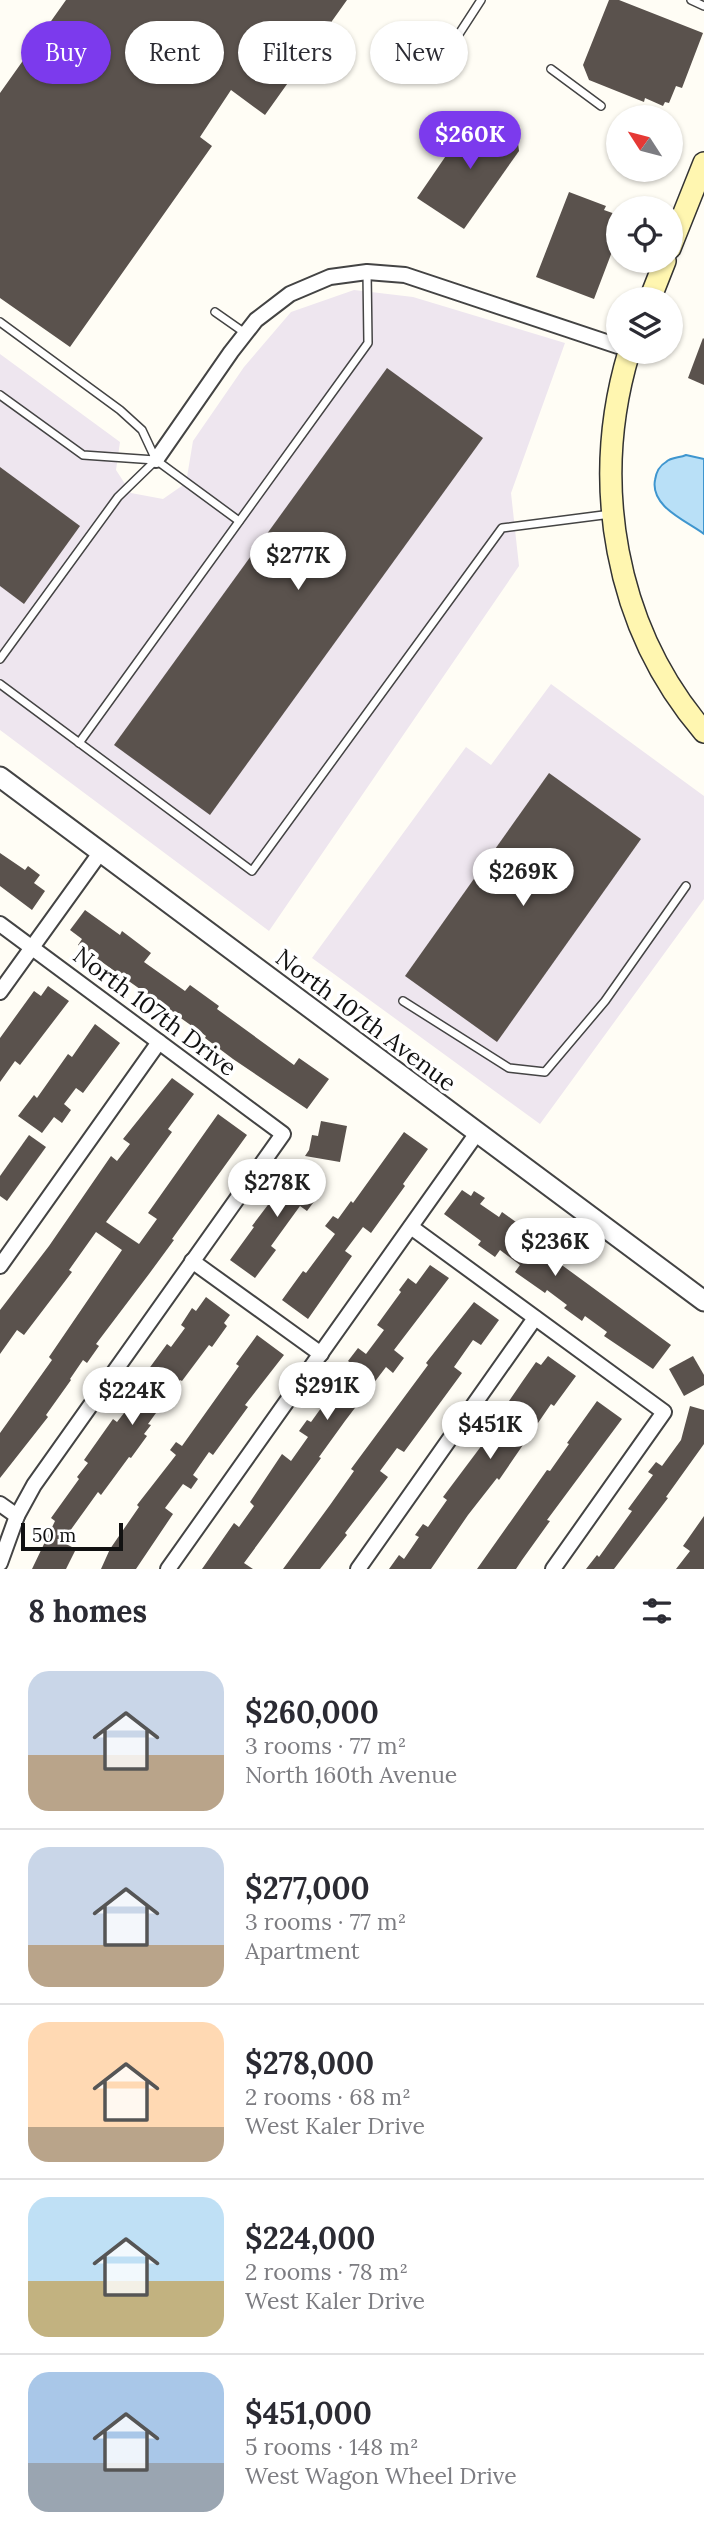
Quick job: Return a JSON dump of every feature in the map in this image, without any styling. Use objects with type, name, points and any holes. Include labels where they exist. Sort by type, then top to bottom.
[{"type":"main road","points":[[683,216],[704,163]]},
{"type":"main road","points":[[626,364],[612,427],[611,513],[623,573],[637,617],[671,688],[704,732]]},
{"type":"street","points":[[156,460],[245,333],[257,320],[290,294],[330,277],[367,272],[405,275],[606,342]]},
{"type":"street","name":"North 107th Avenue","points":[[0,777],[704,1301]]},
{"type":"street","points":[[0,992],[100,853]]},
{"type":"street","name":"North 107th Drive","points":[[0,924],[284,1134],[192,1261]]},
{"type":"street","points":[[0,1266],[159,1042]]},
{"type":"street","points":[[168,1569],[477,1133]]},
{"type":"street","points":[[411,1227],[664,1412],[553,1569]]},
{"type":"street","points":[[0,1563],[17,1516],[34,1485],[192,1261],[321,1354]]},
{"type":"street","points":[[358,1569],[535,1318]]},
{"type":"street","points":[[0,1504],[17,1516]]},
{"type":"lane","points":[[467,21],[481,0]]},
{"type":"lane","points":[[691,0],[704,6]]},
{"type":"lane","points":[[551,69],[601,106]]},
{"type":"lane","points":[[79,743],[368,343],[367,272]]},
{"type":"lane","points":[[215,312],[245,333]]},
{"type":"lane","points":[[0,322],[128,417],[142,430],[156,460],[239,521]]},
{"type":"lane","points":[[0,395],[83,455],[156,460]]},
{"type":"lane","points":[[0,659],[118,497],[156,460]]},
{"type":"lane","points":[[0,684],[252,871],[502,528],[611,513]]},
{"type":"lane","points":[[402,1001],[509,1068],[545,1072],[605,1001],[686,886]]},
{"type":"shaded area","points":[[354,290],[413,297],[565,343],[511,493],[519,566],[269,931],[0,730],[0,354],[120,442],[116,470],[131,493],[163,499],[186,483],[193,441],[244,367],[291,312]]},
{"type":"shaded area","points":[[551,684],[704,796],[704,899],[540,1124],[312,958],[466,747],[491,765]]},
{"type":"water","points":[[686,455],[704,459],[704,534],[664,506],[655,490],[656,475],[661,466],[670,459]]},
{"type":"building","points":[[66,0],[347,0],[332,21],[238,21],[238,84],[287,84],[265,115],[231,90],[200,137],[212,146],[70,347],[0,298],[0,93],[21,63],[21,84],[111,84],[111,21],[51,21]]},
{"type":"building","points":[[609,0],[619,0],[703,33],[682,88],[676,86],[669,103],[665,102],[664,105],[645,98],[644,102],[589,80],[583,65]]},
{"type":"building","points":[[476,112],[518,143],[519,151],[464,229],[417,198]]},
{"type":"building","points":[[569,192],[606,206],[606,268],[594,299],[536,277]]},
{"type":"building","points":[[704,339],[704,385],[688,378]]},
{"type":"building","points":[[387,368],[483,438],[210,815],[114,745]]},
{"type":"building","points":[[0,467],[80,526],[24,604],[0,586]]},
{"type":"building","points":[[549,773],[641,839],[497,1042],[405,976]]},
{"type":"building","points":[[0,853],[25,870],[28,866],[40,875],[34,883],[45,891],[32,910],[0,886]]},
{"type":"building","points":[[85,910],[120,935],[122,931],[151,953],[144,962],[185,991],[190,985],[219,1006],[217,1009],[294,1065],[299,1058],[329,1079],[307,1109],[233,1059],[205,1038],[206,1036],[78,945],[82,939],[70,930]]},
{"type":"building","points":[[48,986],[69,1001],[20,1065],[15,1061],[0,1082],[0,1038],[34,991],[41,996]]},
{"type":"building","points":[[95,1024],[120,1043],[83,1093],[76,1088],[64,1104],[71,1110],[62,1123],[54,1117],[42,1133],[18,1116],[34,1095],[37,1098],[68,1054],[72,1057]]},
{"type":"building","points":[[172,1078],[194,1094],[168,1129],[172,1132],[106,1222],[139,1244],[157,1219],[148,1213],[218,1114],[247,1135],[172,1239],[174,1240],[96,1344],[99,1346],[87,1363],[83,1360],[46,1415],[48,1417],[0,1478],[0,1433],[52,1360],[49,1357],[122,1250],[96,1232],[69,1270],[72,1272],[24,1335],[17,1330],[0,1354],[0,1310],[49,1246],[111,1156],[117,1161],[130,1144],[123,1139]]},
{"type":"building","points":[[321,1121],[347,1126],[340,1162],[305,1156],[312,1135],[318,1136]]},
{"type":"building","points":[[404,1132],[428,1149],[371,1233],[363,1227],[345,1251],[352,1256],[308,1319],[282,1300],[335,1234],[325,1226],[333,1216],[338,1219],[351,1201],[353,1203]]},
{"type":"building","points":[[29,1135],[46,1147],[7,1201],[0,1196],[0,1176]]},
{"type":"building","points":[[302,1160],[322,1175],[311,1190],[319,1195],[307,1211],[300,1206],[271,1246],[276,1250],[255,1278],[230,1260]]},
{"type":"building","points":[[462,1190],[471,1196],[474,1191],[485,1198],[480,1204],[499,1217],[502,1212],[534,1235],[529,1241],[671,1345],[653,1369],[604,1336],[607,1332],[585,1316],[582,1321],[564,1308],[567,1305],[547,1290],[545,1293],[515,1272],[520,1265],[500,1250],[495,1257],[478,1245],[481,1241],[444,1214]]},
{"type":"building","points":[[430,1265],[449,1278],[394,1350],[404,1358],[393,1373],[386,1367],[319,1457],[321,1458],[244,1563],[253,1569],[202,1569],[234,1523],[239,1527],[254,1506],[250,1502],[282,1454],[291,1461],[308,1437],[299,1431],[307,1420],[311,1422],[329,1397],[325,1394],[333,1382],[338,1385],[353,1365],[348,1361],[358,1348],[366,1354],[384,1330],[377,1325],[408,1278],[416,1284]]},
{"type":"building","points":[[206,1297],[230,1315],[224,1323],[227,1326],[212,1347],[209,1345],[182,1381],[180,1380],[148,1424],[151,1425],[144,1434],[147,1436],[131,1458],[129,1457],[101,1495],[98,1492],[62,1542],[76,1549],[66,1569],[32,1569],[55,1521],[51,1518],[88,1463],[84,1460],[113,1419],[117,1422],[131,1404],[126,1400],[167,1344],[171,1347],[185,1328],[181,1325],[192,1308],[196,1311]]},
{"type":"building","points":[[474,1302],[499,1320],[481,1345],[473,1340],[454,1367],[462,1373],[404,1452],[397,1448],[380,1471],[388,1477],[345,1533],[347,1535],[320,1569],[283,1569],[354,1471],[351,1469],[428,1365],[426,1363]]},
{"type":"building","points":[[257,1335],[284,1355],[245,1405],[248,1407],[213,1455],[209,1452],[193,1475],[198,1479],[191,1489],[183,1484],[165,1508],[173,1514],[136,1569],[101,1569],[110,1549],[139,1507],[137,1505],[176,1455],[170,1450],[176,1442],[182,1446],[239,1366],[236,1364]]},
{"type":"building","points":[[548,1356],[576,1376],[554,1406],[551,1404],[499,1480],[497,1478],[468,1515],[431,1569],[389,1569],[399,1555],[404,1559],[419,1537],[415,1535],[423,1524],[428,1527],[447,1500],[443,1497],[497,1425],[494,1423],[536,1362],[541,1365]]},
{"type":"building","points":[[693,1356],[704,1375],[704,1385],[684,1396],[669,1369]]},
{"type":"building","points":[[597,1401],[622,1419],[547,1520],[550,1521],[516,1569],[477,1569],[547,1470],[550,1471]]},
{"type":"building","points":[[690,1406],[704,1410],[704,1444],[666,1497],[668,1498],[614,1569],[586,1569],[597,1555],[599,1557],[632,1511],[628,1509],[653,1475],[648,1472],[656,1462],[662,1466],[681,1440]]},
{"type":"building","points":[[704,1516],[704,1569],[676,1569],[690,1551],[683,1546]]}]
